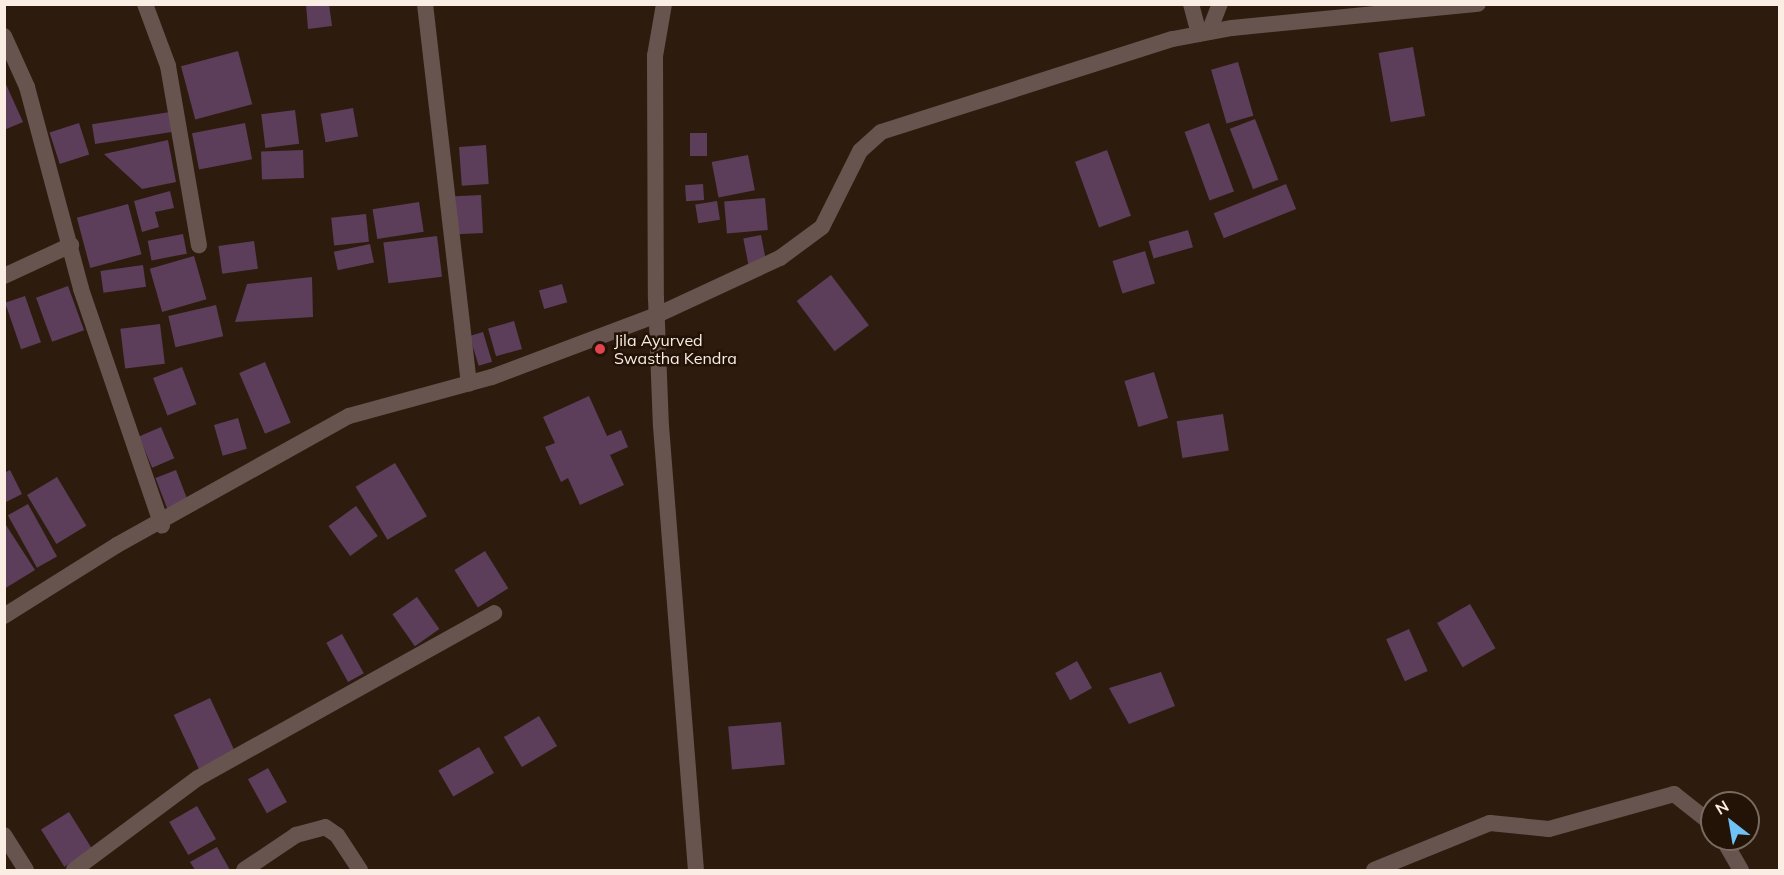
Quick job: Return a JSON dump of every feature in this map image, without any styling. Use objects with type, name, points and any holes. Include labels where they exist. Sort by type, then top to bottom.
[{"type":"street","points":[[144,4],[168,66],[199,245]]},
{"type":"street","points":[[425,4],[469,383]]},
{"type":"street","points":[[664,4],[655,67],[657,315],[696,870]]},
{"type":"street","points":[[1191,4],[1204,33]]},
{"type":"street","points":[[1204,33],[1220,4]]},
{"type":"street","points":[[4,616],[117,545],[162,525],[349,416],[469,383],[657,315],[780,258],[822,227],[860,151],[881,132],[1034,80],[1204,33],[1478,4]]},
{"type":"street","points":[[4,36],[27,87],[70,245],[162,525]]},
{"type":"street","points":[[4,276],[70,245]]},
{"type":"street","points":[[74,870],[198,778],[494,613]]},
{"type":"street","points":[[1374,870],[1490,823],[1549,829],[1674,794],[1700,815]]},
{"type":"street","points":[[244,870],[296,835],[325,826],[337,835],[360,870]]},
{"type":"street","points":[[4,835],[26,870]]},
{"type":"street","points":[[1730,851],[1741,870]]},
{"type":"building","points":[[306,4],[329,4],[332,26],[308,29]]},
{"type":"building","points":[[1413,47],[1425,116],[1391,122],[1379,53]]},
{"type":"building","points":[[238,51],[252,104],[195,119],[181,66]]},
{"type":"building","points":[[1238,62],[1253,116],[1227,124],[1211,70]]},
{"type":"building","points":[[4,80],[23,122],[4,130]]},
{"type":"building","points":[[353,108],[358,137],[326,142],[321,114]]},
{"type":"building","points":[[295,110],[299,144],[265,148],[261,114]]},
{"type":"building","points":[[170,112],[173,132],[95,144],[92,124]]},
{"type":"building","points":[[1255,119],[1278,180],[1253,189],[1230,129]]},
{"type":"building","points":[[79,123],[89,154],[60,164],[50,133]]},
{"type":"building","points":[[245,123],[252,159],[199,170],[192,133]]},
{"type":"building","points":[[1209,123],[1234,192],[1210,200],[1185,132]]},
{"type":"building","points":[[690,133],[707,133],[707,156],[690,156]]},
{"type":"building","points":[[168,140],[176,182],[142,189],[104,154]]},
{"type":"building","points":[[486,145],[489,184],[462,186],[459,147]]},
{"type":"building","points":[[303,150],[304,178],[262,179],[261,151]]},
{"type":"building","points":[[1107,150],[1131,216],[1099,227],[1075,162]]},
{"type":"building","points":[[748,155],[755,190],[719,197],[712,162]]},
{"type":"building","points":[[703,184],[704,200],[686,201],[685,185]]},
{"type":"building","points":[[1286,184],[1296,209],[1224,238],[1214,213]]},
{"type":"building","points":[[170,191],[174,208],[155,212],[159,227],[142,232],[134,201]]},
{"type":"building","points":[[481,195],[483,233],[457,234],[455,196]]},
{"type":"building","points":[[765,198],[768,230],[727,233],[724,202]]},
{"type":"building","points":[[717,201],[720,220],[698,223],[695,204]]},
{"type":"building","points":[[419,202],[424,232],[377,239],[373,209]]},
{"type":"building","points":[[128,204],[141,254],[90,268],[77,218]]},
{"type":"building","points":[[366,214],[369,242],[334,246],[331,218]]},
{"type":"building","points":[[1188,230],[1193,247],[1154,259],[1149,241]]},
{"type":"building","points":[[183,234],[187,254],[151,261],[148,241]]},
{"type":"building","points":[[761,235],[766,261],[748,264],[743,238]]},
{"type":"building","points":[[437,236],[442,277],[388,283],[383,243]]},
{"type":"building","points":[[254,241],[258,269],[222,274],[218,246]]},
{"type":"building","points":[[370,244],[374,263],[338,270],[334,252]]},
{"type":"building","points":[[1145,251],[1155,284],[1122,293],[1112,261]]},
{"type":"building","points":[[194,256],[206,299],[162,312],[150,269]]},
{"type":"building","points":[[143,265],[146,287],[103,293],[100,271]]},
{"type":"building","points":[[831,275],[869,325],[835,351],[797,301]]},
{"type":"building","points":[[312,277],[313,317],[235,322],[247,284]]},
{"type":"building","points":[[562,284],[567,302],[544,309],[539,291]]},
{"type":"building","points":[[68,286],[84,330],[52,342],[36,298]]},
{"type":"building","points":[[25,296],[41,342],[21,349],[5,303]]},
{"type":"building","points":[[216,305],[223,336],[175,347],[168,316]]},
{"type":"building","points":[[514,321],[522,349],[496,356],[488,328]]},
{"type":"building","points":[[160,324],[165,364],[125,369],[120,329]]},
{"type":"building","points":[[483,332],[492,362],[479,366],[470,336]]},
{"type":"building","points":[[265,362],[291,423],[265,434],[239,373]]},
{"type":"building","points":[[182,367],[196,404],[167,415],[153,378]]},
{"type":"building","points":[[1154,372],[1168,418],[1138,427],[1124,381]]},
{"type":"building","points":[[589,396],[607,436],[621,430],[628,447],[610,455],[624,485],[580,505],[568,478],[561,482],[545,447],[555,443],[543,417]]},
{"type":"building","points":[[1223,414],[1229,451],[1182,458],[1177,421]]},
{"type":"building","points":[[238,418],[247,449],[223,456],[214,425]]},
{"type":"building","points":[[161,427],[174,458],[152,468],[139,436]]},
{"type":"building","points":[[395,463],[427,516],[388,540],[356,487]]},
{"type":"building","points":[[10,470],[22,494],[4,503],[4,473]]},
{"type":"building","points":[[176,470],[188,501],[167,509],[155,478]]},
{"type":"building","points":[[57,477],[86,526],[56,544],[27,495]]},
{"type":"building","points":[[28,504],[57,556],[37,568],[8,515]]},
{"type":"building","points":[[356,506],[378,536],[350,556],[328,526]]},
{"type":"building","points":[[4,522],[35,570],[4,589]]},
{"type":"building","points":[[485,551],[508,588],[478,607],[454,570]]},
{"type":"building","points":[[417,597],[439,629],[415,646],[392,614]]},
{"type":"building","points":[[1470,604],[1496,648],[1463,667],[1437,623]]},
{"type":"building","points":[[1409,629],[1428,671],[1405,681],[1386,639]]},
{"type":"building","points":[[342,634],[364,673],[348,682],[326,643]]},
{"type":"building","points":[[1077,661],[1092,688],[1070,700],[1055,673]]},
{"type":"building","points":[[1161,672],[1175,706],[1129,724],[1109,688]]},
{"type":"building","points":[[210,698],[235,751],[199,768],[174,715]]},
{"type":"building","points":[[539,716],[557,746],[522,767],[504,737]]},
{"type":"building","points":[[781,722],[785,765],[732,769],[728,727]]},
{"type":"building","points":[[479,747],[494,773],[453,796],[438,771]]},
{"type":"building","points":[[268,768],[287,802],[267,813],[248,779]]},
{"type":"building","points":[[197,806],[216,839],[188,855],[169,822]]},
{"type":"building","points":[[69,812],[92,849],[64,867],[41,829]]},
{"type":"building","points":[[217,847],[230,870],[195,870],[190,862]]},
{"type":"place","name":"Jila Ayurved Swastha Kendra","points":[[600,349]]}]
